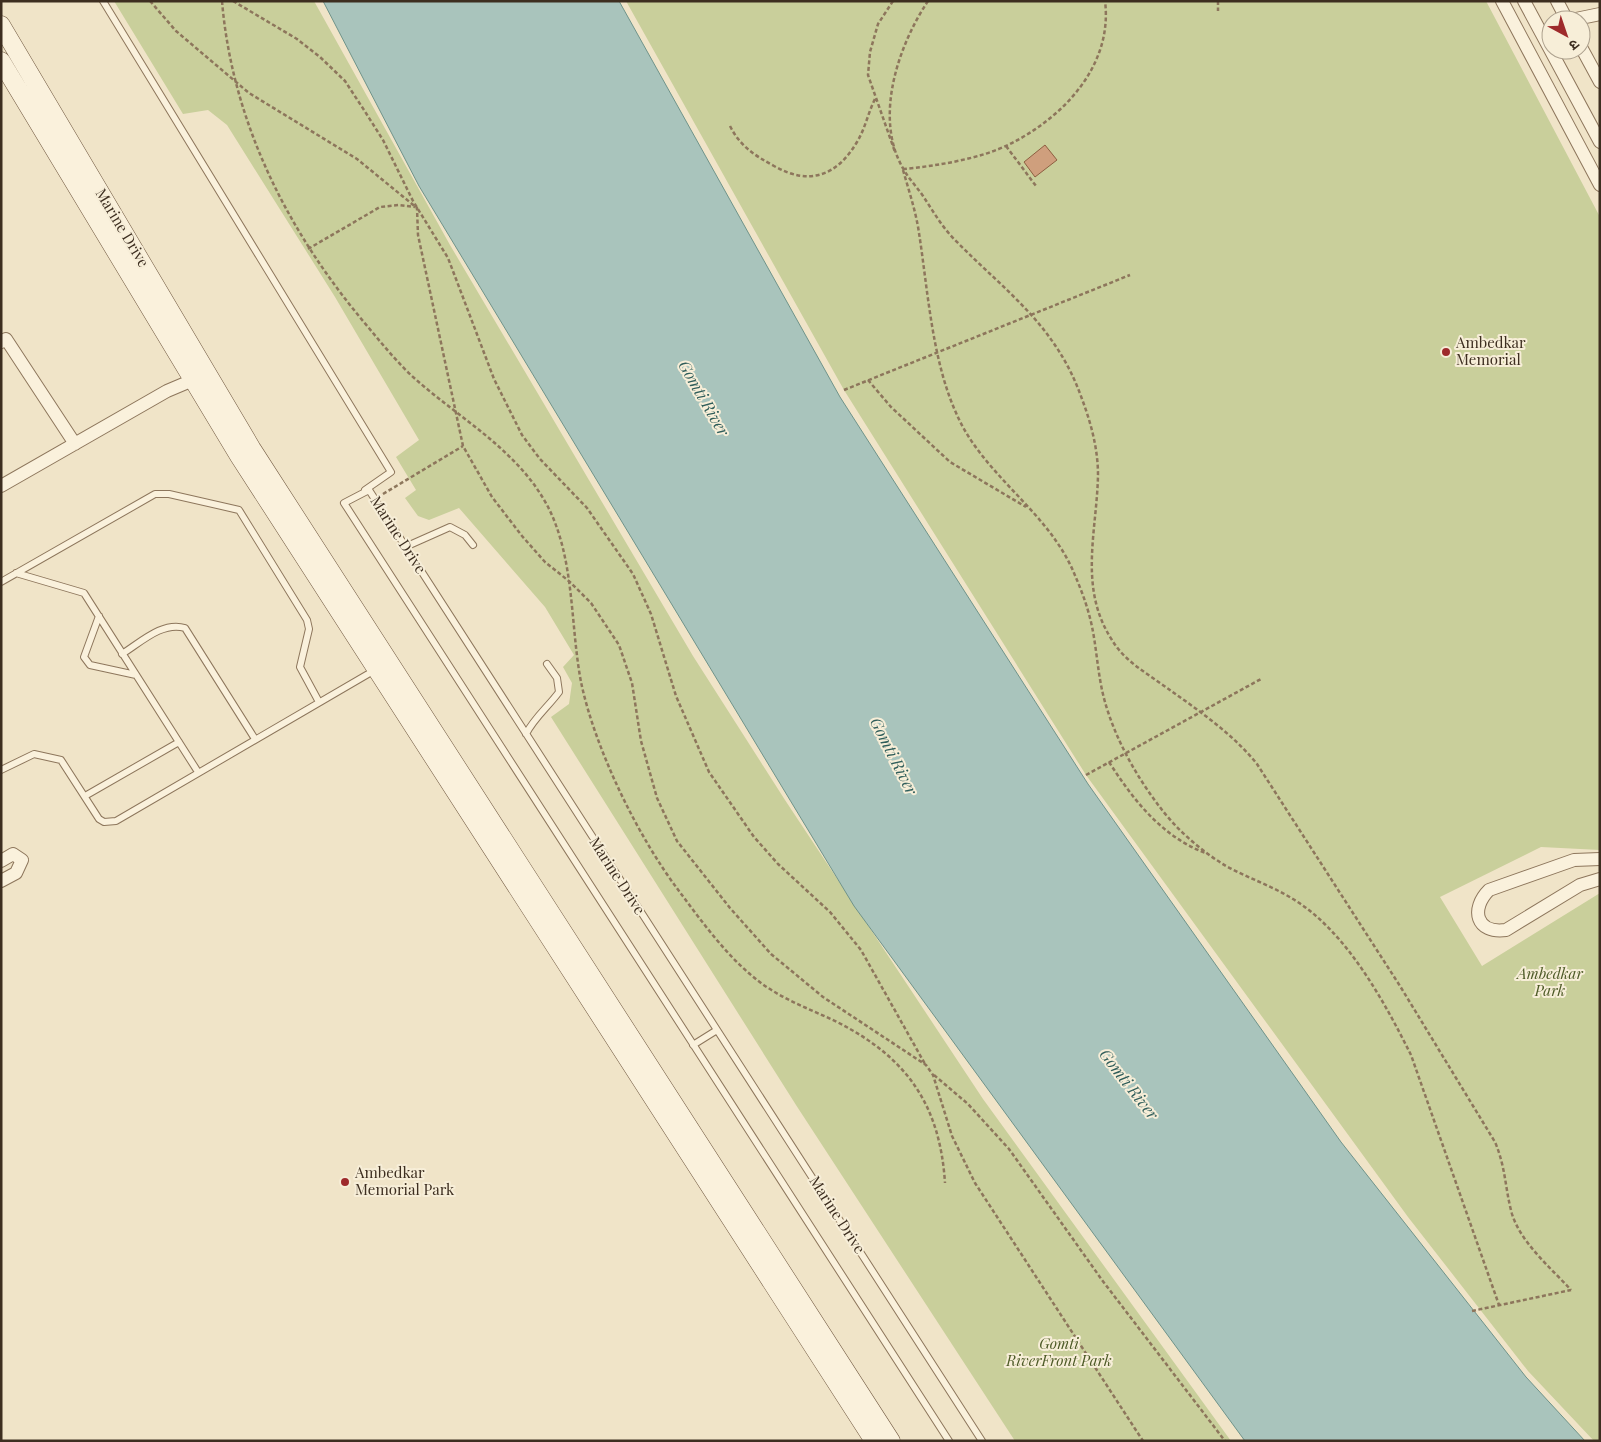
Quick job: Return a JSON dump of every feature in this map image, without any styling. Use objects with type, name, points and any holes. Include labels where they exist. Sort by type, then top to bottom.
[{"type":"street","points":[[1502,1],[1600,185]]},
{"type":"street","points":[[1524,1],[1600,142]]},
{"type":"street","name":"Marine Drive","points":[[1,25],[252,449],[891,1441]]},
{"type":"street","points":[[1588,60],[1600,82]]},
{"type":"street","name":"Marine Drive","points":[[1,61],[239,456],[874,1441]]},
{"type":"street","points":[[1,342],[6,339],[75,444]]},
{"type":"street","points":[[1,486],[167,391],[193,380]]},
{"type":"street","points":[[1,861],[13,854],[22,860],[16,873],[1,881]]},
{"type":"street","points":[[1600,859],[1574,860],[1489,890],[1481,898],[1478,915],[1483,925],[1494,931],[1506,930],[1580,885],[1600,879]]},
{"type":"lane","points":[[103,1],[391,472],[355,496]]},
{"type":"lane","name":"Marine Drive","points":[[949,1441],[344,503],[368,490],[375,500],[982,1441]]},
{"type":"lane","points":[[1,582],[155,494],[168,494],[239,510],[308,620],[309,629],[300,667],[319,702]]},
{"type":"lane","points":[[405,547],[450,527],[465,535],[473,545]]},
{"type":"lane","points":[[16,573],[84,593],[198,772]]},
{"type":"lane","points":[[99,616],[84,657],[90,665],[136,675]]},
{"type":"lane","points":[[122,654],[165,627],[175,625],[185,628],[256,739]]},
{"type":"lane","points":[[526,734],[532,722],[549,706],[559,692],[557,678],[547,664]]},
{"type":"lane","points":[[1,770],[34,754],[61,760],[99,819],[104,822],[116,821],[376,669]]},
{"type":"lane","points":[[85,796],[179,742]]},
{"type":"lane","points":[[693,1045],[717,1030]]},
{"type":"path","points":[[150,1],[176,31],[249,93],[357,159],[417,208],[418,235],[463,446],[492,497],[522,536],[545,562],[570,582],[591,603],[619,645],[632,683],[641,741],[656,798],[677,841],[730,908],[771,954],[823,997],[926,1065]]},
{"type":"path","points":[[222,1],[239,100],[253,142],[308,249],[383,344],[409,373],[455,412],[496,442],[525,470],[547,505],[560,535],[570,582],[570,604],[582,685],[608,765],[660,864],[715,938],[745,970],[772,991],[863,1036],[902,1068],[916,1084],[935,1127],[943,1152],[945,1183]]},
{"type":"path","points":[[233,1],[297,39],[345,82],[382,140],[396,172],[448,258],[494,379],[522,434],[540,458],[588,508],[633,574],[651,614],[679,704],[709,772],[754,838],[778,864],[830,912],[861,950],[933,1075],[968,1104],[1009,1150],[1102,1280],[1225,1441]]},
{"type":"path","points":[[893,1],[878,24],[870,52],[868,75],[875,99],[903,168],[943,227],[1033,314],[1055,344],[1082,398],[1096,447],[1098,481],[1090,553],[1091,574],[1103,623],[1110,639],[1121,654],[1240,744],[1288,810],[1400,986],[1495,1142],[1503,1161],[1512,1214],[1518,1226],[1528,1242],[1571,1290],[1472,1311]]},
{"type":"path","points":[[928,1],[910,28],[899,56],[893,84],[890,117],[892,138],[903,168],[919,230],[938,352],[957,416],[971,440],[993,470],[1030,509],[1060,546],[1081,590],[1090,618],[1105,702],[1126,753],[1144,786],[1178,828],[1212,856],[1225,865],[1295,900],[1334,933],[1369,981],[1394,1020],[1411,1055],[1499,1305]]},
{"type":"path","points":[[903,168],[953,162],[1006,146],[1033,130],[1068,102],[1087,80],[1097,60],[1105,36],[1105,1]]},
{"type":"path","points":[[1218,1],[1218,10]]},
{"type":"path","points":[[730,126],[738,141],[752,154],[781,170],[804,178],[817,177],[833,169],[848,154],[858,140],[875,99]]},
{"type":"path","points":[[1006,146],[1036,186]]},
{"type":"path","points":[[308,249],[380,207],[399,204],[417,208]]},
{"type":"path","points":[[844,390],[1130,275]]},
{"type":"path","points":[[868,380],[891,407],[950,462],[1030,509]]},
{"type":"path","points":[[375,500],[463,446]]},
{"type":"path","points":[[1086,775],[1260,679]]},
{"type":"path","points":[[1109,762],[1139,805],[1160,826],[1194,849],[1212,856]]},
{"type":"path","points":[[933,1075],[952,1136],[975,1183],[1143,1441]]},
{"type":"green space","name":"Gomti RiverFront Park","points":[[114,1],[314,1],[450,245],[693,656],[785,800],[983,1099],[1231,1441],[1015,1441],[796,1105],[551,717],[569,704],[572,683],[563,667],[574,655],[545,607],[459,508],[429,520],[418,516],[405,498],[416,490],[396,457],[419,440],[335,297],[227,125],[208,110],[183,114]]},
{"type":"green space","name":"Ambedkar Park","points":[[626,1],[1486,1],[1600,217],[1600,850],[1541,847],[1440,897],[1482,966],[1600,893],[1600,1441],[1594,1441],[1528,1371],[1408,1217],[1086,775],[844,390]]},
{"type":"water","name":"Gomti River","points":[[323,1],[619,1],[840,397],[1088,784],[1341,1142],[1526,1377],[1585,1441],[1245,1441],[854,906],[419,186]]},
{"type":"building","points":[[1045,145],[1057,160],[1035,177],[1024,162]]},
{"type":"place","name":"Ambedkar Memorial","points":[[1446,352]]},
{"type":"place","name":"Ambedkar Memorial Park","points":[[345,1182]]}]
